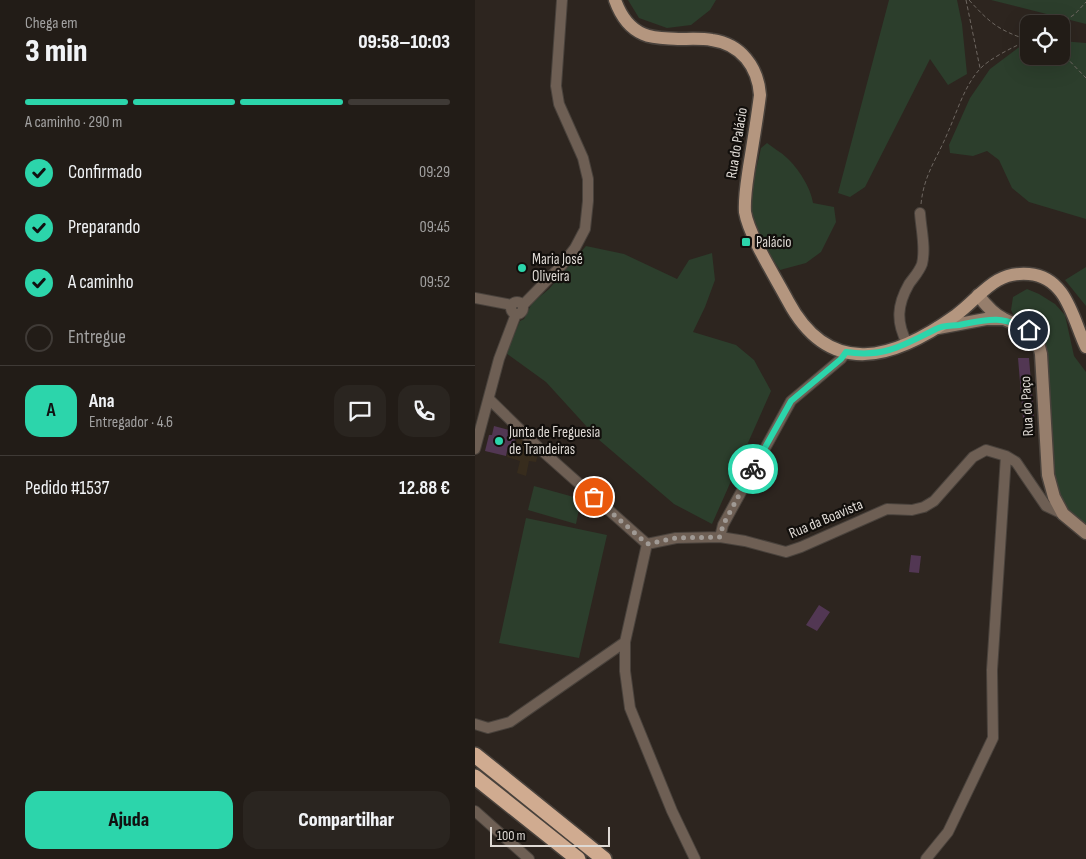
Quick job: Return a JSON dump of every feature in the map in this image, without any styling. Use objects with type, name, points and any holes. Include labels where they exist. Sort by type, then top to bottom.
[{"type":"highway","points":[[475,756],[604,859]]},
{"type":"highway","points":[[475,777],[578,859]]},
{"type":"main road","name":"Rua do Palácio","points":[[615,0],[620,13],[643,34],[656,38],[712,40],[731,45],[746,57],[754,70],[759,83],[760,96],[745,193],[745,212],[751,230],[795,314],[809,332],[826,346],[846,352],[873,354],[891,350],[938,328],[1001,277],[1012,274],[1031,274],[1045,279],[1055,286],[1067,299],[1086,347]]},
{"type":"street","points":[[475,298],[523,311],[523,305],[575,248],[585,229],[588,180],[583,158],[559,104],[556,86],[562,0]]},
{"type":"street","points":[[907,343],[901,332],[899,316],[905,293],[920,269],[922,261],[920,213]]},
{"type":"street","points":[[974,299],[976,310],[986,319]]},
{"type":"street","name":"Rua do Paço","points":[[974,299],[1004,319],[1029,330],[1038,342],[1041,354],[1048,475],[1053,497],[1063,514],[1086,533]]},
{"type":"street","points":[[475,449],[514,310]]},
{"type":"street","points":[[938,328],[986,319],[1004,319]]},
{"type":"street","points":[[720,537],[723,525],[791,401],[841,359],[846,352]]},
{"type":"street","points":[[489,399],[540,449],[647,544],[625,642],[625,671],[630,708],[695,859]]},
{"type":"street","name":"Rua da Boavista","points":[[647,544],[676,538],[720,537],[745,541],[786,552],[887,509],[912,510],[924,507],[934,500],[973,457],[986,450],[1006,456]]},
{"type":"street","points":[[926,859],[948,832],[993,738],[992,670],[1006,456],[1016,462],[1046,506],[1063,514]]},
{"type":"street","points":[[475,724],[488,728],[510,722],[625,642]]},
{"type":"street","points":[[475,812],[529,859]]},
{"type":"path","points":[[966,0],[980,68]]},
{"type":"path","points":[[969,0],[981,14],[999,29],[1020,37]]},
{"type":"path","points":[[1070,17],[1086,2]]},
{"type":"path","points":[[920,213],[928,172],[945,140],[965,91],[980,68],[1020,44]]},
{"type":"path","points":[[1070,61],[1086,78]]},
{"type":"shaded area","points":[[518,434],[539,450],[536,462],[529,461],[526,476],[517,473],[520,461],[507,457],[509,448],[514,449]]},
{"type":"green space","points":[[628,0],[716,0],[710,10],[691,25],[667,28],[639,18]]},
{"type":"green space","points":[[889,0],[957,0],[962,24],[967,74],[948,85],[930,59],[865,187],[850,197],[838,193]]},
{"type":"green space","points":[[991,0],[1086,0],[1086,24],[1070,20],[1070,15],[1050,15]]},
{"type":"green space","points":[[1070,42],[1086,43],[1086,219],[1029,202],[1012,188],[999,160],[987,151],[973,156],[950,153],[949,145],[970,98],[990,69],[1020,46],[1020,65],[1070,65]]},
{"type":"green space","points":[[767,143],[785,156],[795,167],[807,185],[813,203],[834,207],[836,222],[821,252],[806,263],[780,270],[758,233],[752,212],[751,201],[755,174],[761,148]]},
{"type":"green space","points":[[586,246],[624,254],[677,279],[689,260],[712,253],[715,280],[693,332],[736,345],[754,360],[771,391],[712,524],[674,504],[598,439],[546,382],[506,353],[520,321],[524,319],[532,303],[549,289]]},
{"type":"green space","points":[[1086,267],[1086,306],[1065,280]]},
{"type":"green space","points":[[1027,289],[1055,304],[1065,315],[1074,356],[1086,372],[1086,524],[1068,510],[1055,489],[1045,342],[1034,324],[1015,318],[1011,310],[1013,297]]},
{"type":"green space","points":[[534,486],[581,499],[576,524],[528,510]]},
{"type":"green space","points":[[526,518],[607,535],[579,658],[499,643]]},
{"type":"building","points":[[1018,358],[1029,358],[1033,424],[1026,424],[1026,418],[1023,418]]},
{"type":"building","points":[[494,426],[509,430],[509,433],[516,435],[513,448],[508,446],[506,456],[485,451],[489,435],[492,435]]},
{"type":"building","points":[[911,555],[921,556],[919,573],[909,572]]},
{"type":"building","points":[[819,605],[830,612],[817,631],[806,625]]},
{"type":"way so far","points":[[594,497],[647,544],[676,538],[720,537],[723,525],[753,469]]},
{"type":"place","name":"Palácio","points":[[746,242]]},
{"type":"place","name":"Maria José Oliveira","points":[[522,268]]},
{"type":"place","name":"Junta de Freguesia de Trandeiras","points":[[499,441]]},
{"type":"route","points":[[753,469],[791,401],[841,359],[846,352],[873,354],[891,350],[938,328],[986,319],[1004,319],[1029,330]]}]
